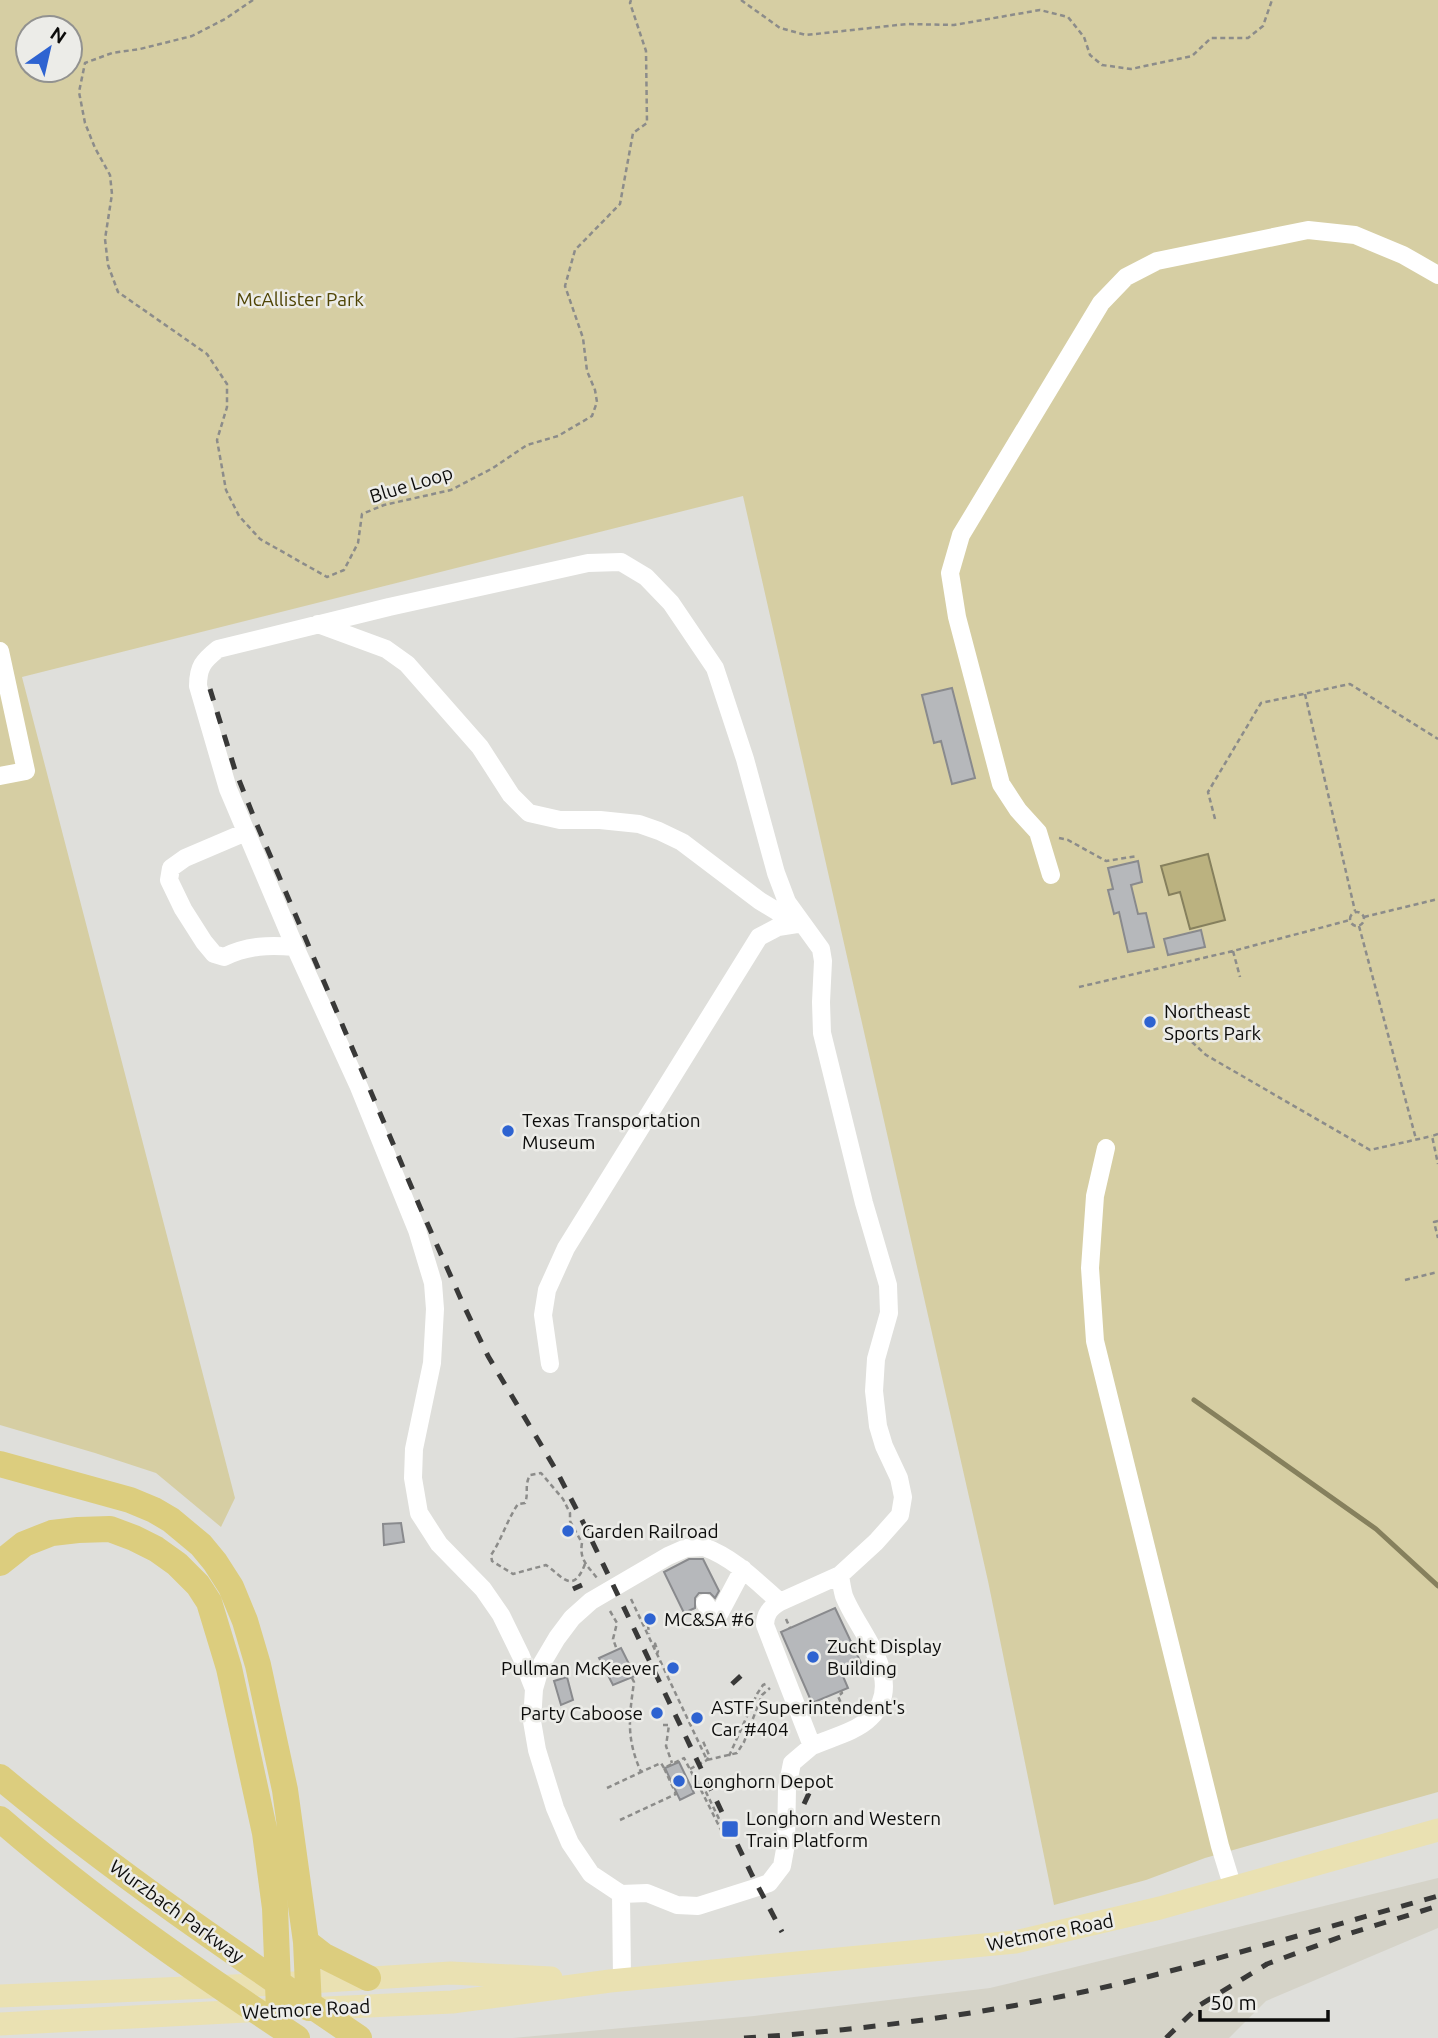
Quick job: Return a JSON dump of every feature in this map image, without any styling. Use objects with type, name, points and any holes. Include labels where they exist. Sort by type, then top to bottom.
[{"type":"highway","points":[[0,1464],[130,1500],[154,1510],[171,1520],[201,1545],[231,1587],[246,1621],[258,1665],[285,1790],[306,1942],[309,2008]]},
{"type":"highway","points":[[0,1563],[24,1544],[52,1533],[110,1529],[156,1549],[177,1564],[209,1602],[229,1668],[265,1833],[275,1908],[278,1997]]},
{"type":"highway","points":[[0,1762],[59,1826]]},
{"type":"highway","name":"Wurzbach Parkway","points":[[0,1777],[59,1826],[227,1949],[359,2038]]},
{"type":"highway","name":"Wurzbach Parkway","points":[[6,1824],[186,1964],[297,2038]]},
{"type":"highway","points":[[211,1986],[244,1965],[261,1941],[275,1908]]},
{"type":"highway","points":[[306,1942],[324,1956],[368,1978]]},
{"type":"main road","name":"Wetmore Road","points":[[0,1996],[211,1986],[278,1997],[309,2008],[452,2002],[616,1980],[1015,1942],[1134,1915],[1438,1830]]},
{"type":"main road","name":"Wetmore Road","points":[[0,2024],[278,1997],[307,1982],[451,1973],[616,1980]]},
{"type":"lane","points":[[1051,875],[1038,832],[1018,810],[1001,784],[957,617],[950,573],[961,535],[1101,303],[1126,277],[1157,261],[1308,230],[1355,235],[1403,255],[1438,275]]},
{"type":"lane","points":[[534,1689],[501,1615],[483,1589],[439,1544],[419,1513],[413,1478],[414,1449],[432,1363],[435,1309],[433,1283],[417,1230],[364,1099],[295,947],[228,789],[198,686],[198,673],[205,659],[218,649],[588,563],[621,562],[646,576],[671,603],[715,668],[745,759],[776,873],[787,902],[802,927],[821,949],[824,961],[822,1033],[887,1286],[889,1313],[876,1359],[873,1391],[878,1426],[899,1478],[903,1497],[900,1514],[892,1526],[840,1575],[780,1602],[768,1611],[765,1619],[812,1746]]},
{"type":"lane","points":[[318,624],[386,649],[407,664],[480,747],[511,795],[529,813],[559,820],[639,824],[659,831],[682,842],[760,901],[802,927]]},
{"type":"lane","points":[[0,651],[26,771],[0,776]]},
{"type":"lane","points":[[246,832],[185,858],[171,868],[169,880],[183,909],[214,954],[224,957],[261,945],[295,947]]},
{"type":"lane","points":[[550,1364],[543,1315],[547,1290],[566,1248],[759,937],[778,927],[802,927]]},
{"type":"lane","points":[[1106,1148],[1095,1196],[1090,1268],[1095,1341],[1220,1846],[1233,1888]]},
{"type":"lane","points":[[780,1602],[743,1569],[719,1553],[704,1547],[686,1548],[682,1556],[592,1601],[572,1618],[556,1638],[541,1665],[534,1689],[532,1721],[537,1750],[560,1820],[570,1843],[592,1874],[621,1894],[647,1893],[677,1905],[698,1906],[769,1883],[782,1866],[786,1844],[787,1788],[792,1763],[812,1746],[869,1719],[882,1699],[884,1685],[880,1665],[845,1597],[840,1575]]},
{"type":"lane","points":[[705,1603],[716,1620],[743,1569]]},
{"type":"lane","points":[[616,1980],[621,1894]]},
{"type":"path","name":"Blue Loop","points":[[253,0],[225,19],[192,36],[140,49],[113,52],[86,63],[79,92],[85,123],[110,175],[112,194],[105,239],[108,265],[118,292],[207,354],[227,384],[228,407],[217,440],[226,490],[239,516],[260,539],[327,577],[344,570],[358,543],[362,514],[384,505],[451,489],[493,468],[527,445],[558,436],[592,416],[597,402],[595,390],[587,371],[583,338],[565,286],[575,250],[620,204],[633,133],[647,123],[646,51],[631,0]]},
{"type":"path","points":[[741,0],[780,27],[806,36],[907,24],[954,26],[1040,10],[1068,17],[1084,37],[1090,55],[1102,65],[1131,69],[1192,56],[1211,38],[1248,38],[1263,26],[1272,0]]},
{"type":"path","points":[[1215,819],[1208,792],[1261,703],[1350,684],[1438,738]]},
{"type":"path","points":[[1305,694],[1355,911]]},
{"type":"path","points":[[1038,832],[1068,840],[1106,860],[1138,856]]},
{"type":"path","points":[[1364,917],[1438,899]]},
{"type":"path","points":[[1355,911],[1362,913],[1364,917],[1359,926]]},
{"type":"path","points":[[1355,911],[1350,920],[1352,924],[1359,926]]},
{"type":"path","points":[[1079,987],[1350,920]]},
{"type":"path","points":[[1359,926],[1416,1140]]},
{"type":"path","points":[[1233,951],[1240,977]]},
{"type":"path","points":[[1192,1042],[1206,1055],[1370,1150],[1438,1134]]},
{"type":"path","points":[[1432,1136],[1438,1164]]},
{"type":"path","points":[[1438,1220],[1434,1222],[1438,1238]]},
{"type":"path","points":[[1405,1280],[1438,1272]]},
{"type":"path","points":[[584,1564],[581,1574],[568,1581],[560,1578],[546,1565],[513,1574],[492,1561],[491,1555],[500,1543],[511,1514],[518,1504],[525,1503],[527,1499],[525,1489],[530,1475],[541,1473],[563,1499],[570,1513],[570,1521],[582,1544],[580,1553],[584,1564],[593,1573],[617,1623],[613,1639],[617,1650]]},
{"type":"path","points":[[624,1583],[708,1760]]},
{"type":"path","points":[[648,1625],[648,1636]]},
{"type":"path","points":[[656,1643],[657,1654]]},
{"type":"path","points":[[632,1678],[634,1682],[630,1740],[642,1772]]},
{"type":"path","points":[[729,1756],[757,1694],[763,1685],[776,1680]]},
{"type":"path","points":[[690,1769],[708,1760],[735,1754],[744,1742],[762,1695],[766,1689],[778,1685]]},
{"type":"path","points":[[841,1690],[842,1693],[838,1696],[853,1728]]},
{"type":"path","points":[[663,1725],[670,1725],[666,1746],[672,1764]]},
{"type":"path","points":[[662,1733],[668,1734]]},
{"type":"path","points":[[702,1740],[709,1755],[708,1760]]},
{"type":"path","points":[[735,1754],[740,1756]]},
{"type":"path","points":[[663,1757],[668,1755]]},
{"type":"path","points":[[664,1768],[684,1758],[720,1830]]},
{"type":"path","points":[[607,1788],[661,1763],[676,1794],[620,1820]]},
{"type":"path","points":[[695,1779],[704,1788],[721,1823]]},
{"type":"shaded area","points":[[1208,854],[1225,920],[1190,929],[1180,892],[1169,895],[1161,866]]},
{"type":"shaded area","points":[[1438,1878],[1438,1928],[1266,2001],[1229,2038],[513,2038],[754,2016],[990,1988]]},
{"type":"green space","name":"McAllister Park","points":[[0,0],[1438,0],[1438,1792],[1205,1858],[1146,1880],[1054,1905],[988,1581],[743,496],[22,677],[235,1498],[221,1527],[156,1473],[0,1425]]},
{"type":"building","points":[[952,688],[975,778],[952,784],[941,741],[934,743],[922,695]]},
{"type":"building","points":[[1138,861],[1142,882],[1131,885],[1138,914],[1146,913],[1154,947],[1128,952],[1119,912],[1114,914],[1108,890],[1113,889],[1108,868]]},
{"type":"building","points":[[1201,930],[1205,947],[1168,955],[1164,939]]},
{"type":"building","points":[[401,1523],[404,1542],[384,1545],[383,1524]]},
{"type":"building","points":[[689,1559],[703,1559],[719,1591],[715,1598],[710,1593],[699,1593],[695,1598],[695,1608],[684,1613],[664,1572]]},
{"type":"building","name":"Zucht Display Building","points":[[835,1608],[862,1665],[842,1674],[848,1688],[812,1703],[781,1632]]},
{"type":"building","points":[[621,1648],[635,1676],[613,1685],[599,1658]]},
{"type":"building","points":[[567,1677],[573,1700],[561,1705],[554,1681]]},
{"type":"building","name":"Longhorn Depot","points":[[679,1762],[694,1793],[680,1800],[665,1768]]},
{"type":"waterway","points":[[1194,1400],[1376,1529],[1438,1586]]},
{"type":"railway","points":[[210,689],[235,770],[255,820],[464,1306],[488,1356],[556,1470],[581,1518],[782,1932]]},
{"type":"railway","points":[[573,1589],[582,1585]]},
{"type":"railway","points":[[732,1684],[746,1671]]},
{"type":"railway","points":[[804,1804],[810,1791]]},
{"type":"railway","points":[[744,2038],[897,2023],[1098,1989],[1438,1896]]},
{"type":"railway","points":[[1166,2038],[1200,2005],[1267,1964],[1351,1933],[1438,1906]]},
{"type":"place","name":"Northeast Sports Park","points":[[1150,1022]]},
{"type":"place","name":"Texas Transportation Museum","points":[[508,1131]]},
{"type":"place","name":"Garden Railroad","points":[[568,1531]]},
{"type":"place","name":"MC&SA #6","points":[[650,1619]]},
{"type":"place","name":"Zucht Display Building","points":[[813,1657]]},
{"type":"place","name":"Pullman McKeever","points":[[673,1668]]},
{"type":"place","name":"Party Caboose","points":[[657,1713]]},
{"type":"place","name":"ASTF Superintendent's Car #404","points":[[697,1718]]},
{"type":"place","name":"Longhorn Depot","points":[[679,1781]]},
{"type":"place","name":"Longhorn and Western Train Platform","points":[[730,1829]]}]
